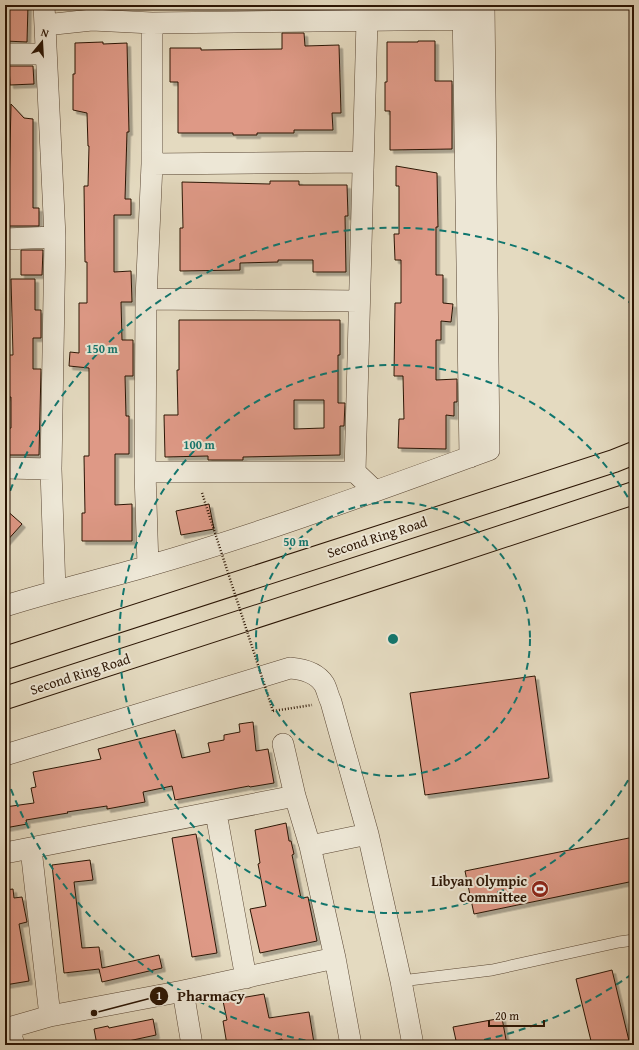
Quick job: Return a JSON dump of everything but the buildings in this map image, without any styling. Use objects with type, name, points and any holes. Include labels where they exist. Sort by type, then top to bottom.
[{"type":"highway","name":"Second Ring Road","points":[[5,658],[614,461],[634,453]]},
{"type":"highway","name":"Second Ring Road","points":[[5,698],[634,493]]},
{"type":"street","points":[[55,591],[51,469],[55,237],[45,15],[92,12],[152,23],[250,13],[344,13],[367,20],[484,12],[480,454]]},
{"type":"street","points":[[463,13],[480,454]]},
{"type":"street","points":[[354,472],[367,20]]},
{"type":"street","points":[[148,566],[145,472],[146,299],[152,164],[152,23]]},
{"type":"street","points":[[5,54],[46,54]]},
{"type":"street","points":[[152,164],[362,162]]},
{"type":"street","points":[[5,239],[55,237]]},
{"type":"street","points":[[146,299],[359,301]]},
{"type":"street","points":[[5,606],[148,566],[286,522],[480,454]]},
{"type":"street","points":[[5,468],[51,469]]},
{"type":"street","points":[[145,472],[354,472],[376,491]]},
{"type":"street","points":[[5,755],[290,668],[301,669],[312,675],[323,683],[331,702],[368,834],[401,981],[413,1045]]},
{"type":"street","points":[[283,744],[294,796],[310,846],[335,958],[351,1045]]},
{"type":"street","points":[[5,854],[216,813],[294,796]]},
{"type":"street","points":[[216,813],[246,978]]},
{"type":"street","points":[[310,846],[368,834]]},
{"type":"street","points":[[31,849],[50,1016]]},
{"type":"street","points":[[9,1034],[50,1016],[183,991],[335,958]]},
{"type":"street","points":[[183,991],[192,1045]]},
{"type":"lane","points":[[401,981],[492,970],[634,940]]},
{"type":"path","points":[[202,494],[273,711],[331,702]]},
{"type":"place","name":"Libyan Olympic Committee","points":[[540,889]]},
{"type":"place","name":"Pharmacy","points":[[94,1013]]}]
